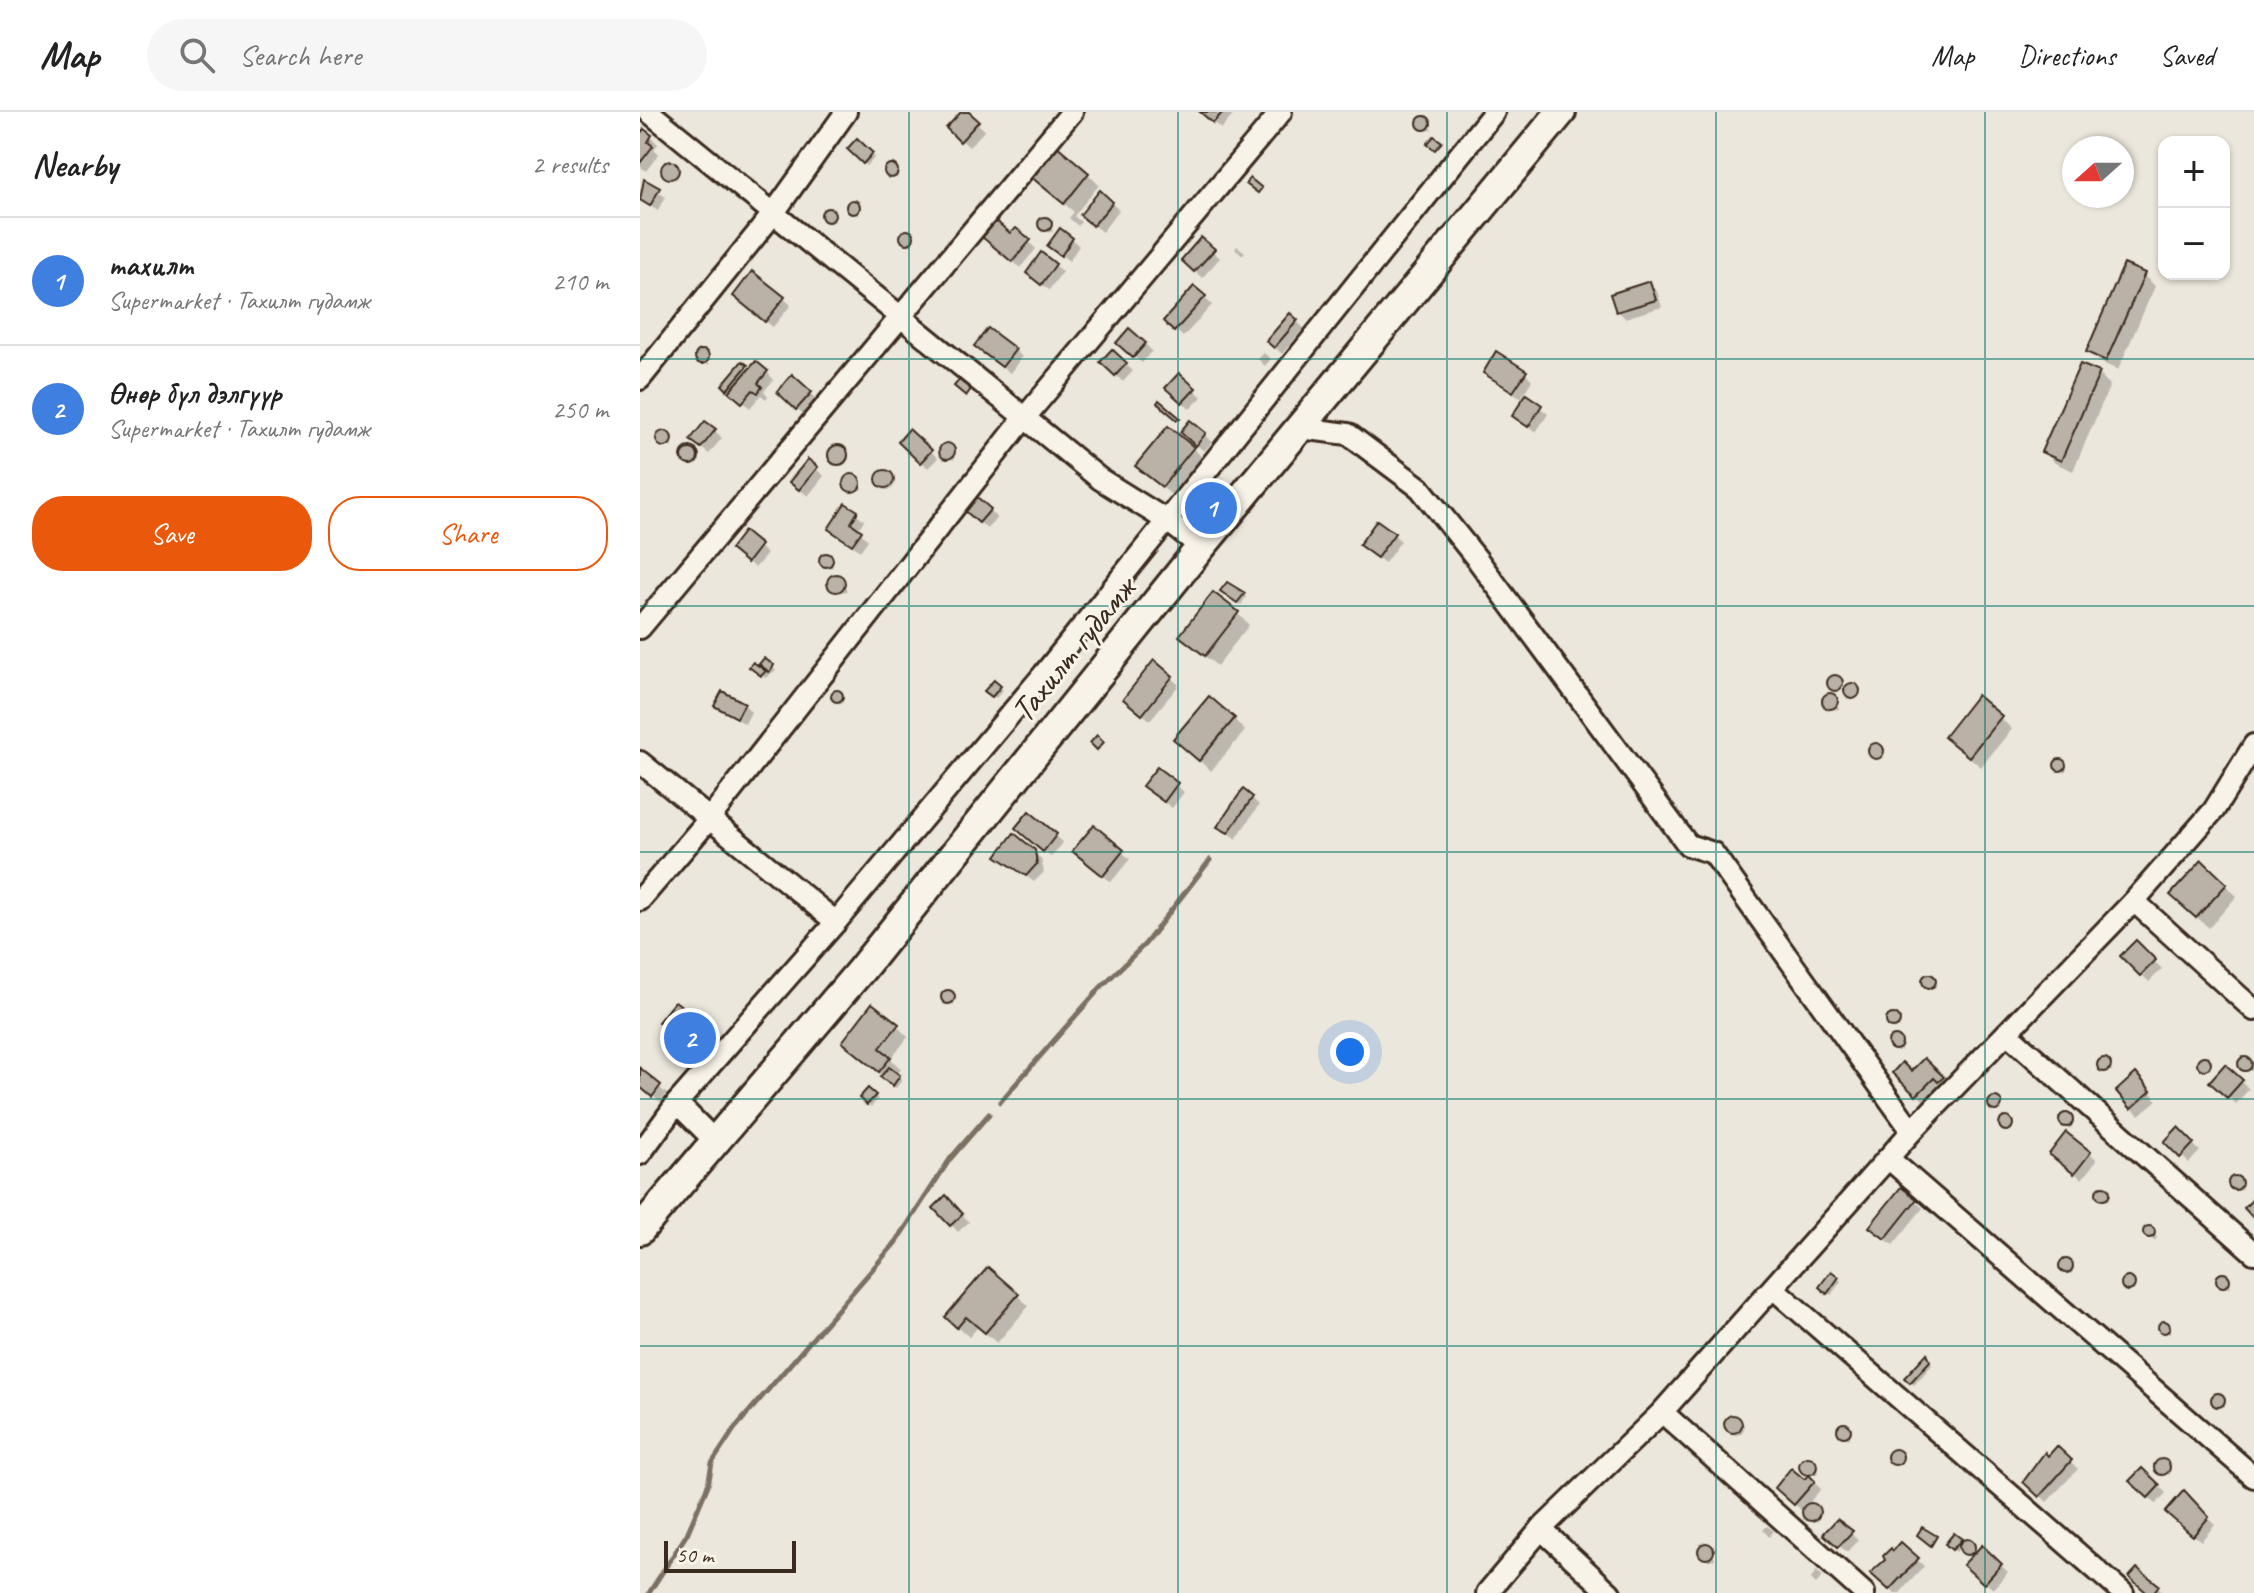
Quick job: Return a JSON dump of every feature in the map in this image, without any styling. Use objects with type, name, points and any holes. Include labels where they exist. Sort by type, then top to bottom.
[{"type":"main road","name":"Тахилт гудамж","points":[[640,1230],[861,970],[1201,547],[1561,112]]},
{"type":"street","points":[[649,112],[1100,479],[1169,522],[1201,547]]},
{"type":"street","points":[[640,379],[773,214],[846,112]]},
{"type":"street","points":[[640,628],[1072,112]]},
{"type":"street","points":[[640,900],[710,818],[1026,416],[1281,112]]},
{"type":"street","points":[[640,1154],[677,1103],[836,922],[1169,522],[1494,112]]},
{"type":"street","points":[[1300,428],[1348,434],[1420,488],[1477,559],[1688,845],[1713,853],[1912,1131]]},
{"type":"street","points":[[1487,1593],[1541,1529],[1662,1412],[1912,1131],[2134,901],[2247,772],[2254,745]]},
{"type":"street","points":[[640,762],[836,922]]},
{"type":"street","points":[[2134,901],[2254,1010]]},
{"type":"street","points":[[2007,1033],[2254,1253]]},
{"type":"street","points":[[677,1103],[716,1142]]},
{"type":"street","points":[[1888,1158],[2254,1477]]},
{"type":"street","points":[[1773,1288],[2123,1593]]},
{"type":"street","points":[[1662,1412],[1864,1593]]},
{"type":"street","points":[[1541,1529],[1610,1593]]},
{"type":"building","points":[[961,112],[969,112],[979,121],[960,142],[946,128]]},
{"type":"building","points":[[1200,112],[1223,112],[1213,123]]},
{"type":"building","points":[[1424,116],[1431,123],[1424,130],[1417,123]]},
{"type":"building","points":[[644,129],[652,135],[648,142],[653,146],[640,163],[640,134]]},
{"type":"building","points":[[1434,136],[1442,142],[1435,150],[1427,144]]},
{"type":"building","points":[[857,138],[873,153],[863,164],[847,149]]},
{"type":"building","points":[[1056,145],[1089,173],[1064,204],[1030,176]]},
{"type":"building","points":[[670,161],[679,170],[670,179],[661,170]]},
{"type":"building","points":[[891,164],[898,171],[891,178],[884,171]]},
{"type":"building","points":[[1250,178],[1262,188],[1258,193],[1246,184]]},
{"type":"building","points":[[644,179],[660,188],[650,206],[640,200]]},
{"type":"building","points":[[1100,190],[1113,202],[1093,226],[1080,215]]},
{"type":"building","points":[[853,200],[860,207],[853,214],[846,207]]},
{"type":"building","points":[[828,208],[835,215],[828,222],[821,215]]},
{"type":"building","points":[[1045,217],[1052,224],[1045,231],[1038,224]]},
{"type":"building","points":[[996,221],[1010,233],[1016,228],[1031,240],[1012,262],[982,237]]},
{"type":"building","points":[[1060,228],[1073,238],[1061,256],[1047,246]]},
{"type":"building","points":[[907,230],[914,237],[907,244],[900,237]]},
{"type":"building","points":[[1201,237],[1215,249],[1194,272],[1181,260]]},
{"type":"building","points":[[1041,252],[1056,264],[1041,285],[1026,273]]},
{"type":"building","points":[[2124,264],[2145,273],[2106,361],[2086,352]]},
{"type":"building","points":[[752,271],[785,297],[765,322],[733,296]]},
{"type":"building","points":[[1650,281],[1656,300],[1616,312],[1610,294]]},
{"type":"building","points":[[1194,286],[1206,296],[1174,332],[1163,321]]},
{"type":"building","points":[[1290,313],[1298,320],[1274,348],[1266,341]]},
{"type":"building","points":[[988,328],[1016,349],[1002,367],[974,346]]},
{"type":"building","points":[[1129,328],[1146,343],[1133,358],[1116,343]]},
{"type":"building","points":[[1112,349],[1127,363],[1115,376],[1100,362]]},
{"type":"building","points":[[702,350],[709,357],[702,364],[695,357]]},
{"type":"building","points":[[1496,351],[1527,371],[1513,392],[1483,373]]},
{"type":"building","points":[[742,361],[748,365],[727,390],[722,385]]},
{"type":"building","points":[[756,361],[768,371],[758,383],[762,387],[758,393],[753,390],[742,403],[729,392]]},
{"type":"building","points":[[2080,364],[2100,372],[2061,461],[2041,452]]},
{"type":"building","points":[[1179,373],[1196,388],[1182,403],[1165,388]]},
{"type":"building","points":[[792,374],[812,392],[796,410],[777,392]]},
{"type":"building","points":[[959,380],[971,389],[966,396],[954,386]]},
{"type":"building","points":[[1526,394],[1542,405],[1528,427],[1512,416]]},
{"type":"building","points":[[1159,400],[1180,418],[1177,420],[1157,403]]},
{"type":"building","points":[[1190,420],[1206,433],[1196,446],[1180,432]]},
{"type":"building","points":[[705,421],[716,429],[701,448],[690,440]]},
{"type":"building","points":[[1168,426],[1194,447],[1162,487],[1135,466]]},
{"type":"building","points":[[909,429],[932,450],[920,463],[898,442]]},
{"type":"building","points":[[664,431],[670,433],[670,445],[664,447],[658,445],[656,439],[658,433]]},
{"type":"building","points":[[947,443],[953,445],[953,457],[947,459],[941,457],[939,451],[941,445]]},
{"type":"building","points":[[838,445],[845,448],[848,455],[845,462],[838,465],[831,462],[828,455],[831,448]]},
{"type":"building","points":[[690,447],[699,456],[690,465],[681,456]]},
{"type":"building","points":[[690,449],[696,451],[696,463],[690,465],[684,463],[682,457],[684,451]]},
{"type":"building","points":[[808,459],[818,467],[799,490],[789,482]]},
{"type":"building","points":[[881,470],[889,470],[894,479],[892,486],[881,488],[876,483],[876,475]]},
{"type":"building","points":[[852,474],[861,483],[852,492],[843,483]]},
{"type":"building","points":[[976,496],[991,509],[979,523],[964,510]]},
{"type":"building","points":[[845,503],[858,511],[851,523],[862,531],[852,545],[828,529]]},
{"type":"building","points":[[1377,520],[1395,533],[1377,558],[1359,545]]},
{"type":"building","points":[[744,531],[761,545],[747,563],[730,549]]},
{"type":"building","points":[[826,553],[833,560],[826,567],[819,560]]},
{"type":"building","points":[[832,574],[840,574],[845,583],[843,590],[832,592],[827,587],[827,579]]},
{"type":"building","points":[[1227,582],[1245,593],[1237,603],[1220,591]]},
{"type":"building","points":[[1213,592],[1239,612],[1205,656],[1179,636]]},
{"type":"building","points":[[764,658],[774,665],[769,672],[759,664]]},
{"type":"building","points":[[1154,660],[1173,676],[1142,715],[1123,699]]},
{"type":"building","points":[[753,662],[766,671],[761,676],[749,667]]},
{"type":"building","points":[[1835,675],[1841,677],[1841,689],[1835,691],[1829,689],[1827,683],[1829,677]]},
{"type":"building","points":[[994,680],[1001,686],[992,697],[984,691]]},
{"type":"building","points":[[1852,683],[1858,685],[1858,697],[1852,699],[1846,697],[1844,691],[1846,685]]},
{"type":"building","points":[[722,691],[745,703],[737,718],[714,706]]},
{"type":"building","points":[[832,691],[842,691],[842,701],[832,701]]},
{"type":"building","points":[[1830,693],[1836,695],[1836,707],[1830,709],[1824,707],[1822,701],[1824,695]]},
{"type":"building","points":[[1977,695],[2002,716],[1969,757],[1944,737]]},
{"type":"building","points":[[1209,696],[1235,718],[1199,761],[1173,739]]},
{"type":"building","points":[[1097,735],[1104,742],[1097,750],[1090,743]]},
{"type":"building","points":[[1876,743],[1882,745],[1882,757],[1876,759],[1870,757],[1868,751],[1870,745]]},
{"type":"building","points":[[2055,760],[2065,760],[2065,770],[2055,770]]},
{"type":"building","points":[[1157,767],[1178,783],[1164,802],[1142,786]]},
{"type":"building","points":[[1243,789],[1253,797],[1228,833],[1217,827]]},
{"type":"building","points":[[1029,811],[1057,834],[1043,852],[1015,828]]},
{"type":"building","points":[[1094,825],[1124,850],[1103,876],[1072,851]]},
{"type":"building","points":[[1014,833],[1035,850],[1037,864],[1026,876],[996,856]]},
{"type":"building","points":[[2202,860],[2227,884],[2196,918],[2170,895]]},
{"type":"building","points":[[2136,940],[2156,960],[2140,976],[2120,956]]},
{"type":"building","points":[[1929,974],[1936,981],[1929,988],[1922,981]]},
{"type":"building","points":[[948,990],[955,997],[948,1004],[941,997]]},
{"type":"building","points":[[675,1001],[709,1027],[686,1056],[668,1042],[674,1035],[658,1022]]},
{"type":"building","points":[[872,1003],[899,1024],[880,1048],[891,1057],[879,1072],[842,1042]]},
{"type":"building","points":[[1893,1014],[1900,1021],[1893,1028],[1886,1021]]},
{"type":"building","points":[[1895,1036],[1902,1043],[1895,1050],[1888,1043]]},
{"type":"building","points":[[2204,1056],[2211,1063],[2204,1070],[2197,1063]]},
{"type":"building","points":[[2245,1057],[2252,1064],[2245,1071],[2238,1064]]},
{"type":"building","points":[[1924,1058],[1944,1077],[1938,1082],[1934,1078],[1916,1096],[1892,1073],[1902,1062],[1911,1071]]},
{"type":"building","points":[[2104,1058],[2111,1065],[2104,1072],[2097,1065]]},
{"type":"building","points":[[2225,1064],[2243,1080],[2227,1098],[2209,1082]]},
{"type":"building","points":[[889,1067],[900,1075],[893,1086],[880,1077]]},
{"type":"building","points":[[640,1068],[661,1085],[652,1097],[640,1087]]},
{"type":"building","points":[[2136,1073],[2151,1091],[2131,1109],[2116,1091]]},
{"type":"building","points":[[868,1088],[876,1095],[867,1105],[859,1098]]},
{"type":"building","points":[[1995,1097],[2002,1104],[1995,1111],[1988,1104]]},
{"type":"building","points":[[2066,1113],[2073,1120],[2066,1127],[2059,1120]]},
{"type":"building","points":[[2006,1117],[2013,1124],[2006,1131],[1999,1124]]},
{"type":"building","points":[[2178,1127],[2194,1143],[2180,1158],[2164,1142]]},
{"type":"building","points":[[2066,1132],[2091,1152],[2074,1174],[2049,1154]]},
{"type":"building","points":[[2235,1176],[2242,1183],[2235,1190],[2228,1183]]},
{"type":"building","points":[[2103,1186],[2110,1193],[2103,1200],[2096,1193]]},
{"type":"building","points":[[1901,1187],[1917,1199],[1885,1239],[1869,1227]]},
{"type":"building","points":[[946,1195],[963,1214],[950,1226],[933,1208]]},
{"type":"building","points":[[2254,1198],[2254,1219],[2244,1208]]},
{"type":"building","points":[[2144,1227],[2154,1227],[2154,1237],[2144,1237]]},
{"type":"building","points":[[2066,1259],[2073,1266],[2066,1273],[2059,1266]]},
{"type":"building","points":[[988,1267],[1019,1294],[985,1333],[966,1317],[957,1328],[945,1317]]},
{"type":"building","points":[[1831,1271],[1839,1277],[1827,1294],[1819,1287]]},
{"type":"building","points":[[2223,1273],[2230,1280],[2223,1287],[2216,1280]]},
{"type":"building","points":[[2128,1277],[2135,1284],[2128,1291],[2121,1284]]},
{"type":"building","points":[[2159,1322],[2169,1322],[2169,1332],[2159,1332]]},
{"type":"building","points":[[1927,1353],[1930,1361],[1910,1383],[1904,1378]]},
{"type":"building","points":[[2218,1393],[2225,1400],[2218,1407],[2211,1400]]},
{"type":"building","points":[[1733,1415],[1742,1424],[1733,1433],[1724,1424]]},
{"type":"building","points":[[1844,1423],[1851,1430],[1844,1437],[1837,1430]]},
{"type":"building","points":[[2057,1446],[2072,1460],[2039,1497],[2023,1482],[2045,1452],[2048,1456]]},
{"type":"building","points":[[1895,1449],[1901,1451],[1901,1463],[1895,1465],[1889,1463],[1887,1457],[1889,1451]]},
{"type":"building","points":[[1808,1457],[1817,1466],[1808,1475],[1799,1466]]},
{"type":"building","points":[[2162,1459],[2170,1467],[2162,1475],[2154,1467]]},
{"type":"building","points":[[1791,1468],[1804,1479],[1809,1475],[1815,1481],[1794,1505],[1775,1488]]},
{"type":"building","points":[[2142,1468],[2160,1485],[2148,1498],[2129,1481]]},
{"type":"building","points":[[2184,1490],[2209,1517],[2193,1536],[2165,1512]]},
{"type":"building","points":[[1811,1503],[1820,1512],[1811,1521],[1802,1512]]},
{"type":"building","points":[[1837,1519],[1853,1531],[1838,1547],[1823,1534]]},
{"type":"building","points":[[1922,1527],[1937,1536],[1931,1546],[1917,1535]]},
{"type":"building","points":[[1954,1533],[1962,1539],[1952,1550],[1945,1544]]},
{"type":"building","points":[[1964,1539],[1970,1539],[1975,1547],[1973,1553],[1964,1555],[1959,1550],[1959,1544]]},
{"type":"building","points":[[1901,1542],[1919,1558],[1889,1590],[1870,1573],[1885,1560],[1883,1556],[1891,1548],[1893,1551]]},
{"type":"building","points":[[1706,1543],[1712,1545],[1712,1557],[1706,1559],[1700,1557],[1698,1551],[1700,1545]]},
{"type":"building","points":[[1982,1545],[2002,1564],[1984,1584],[1963,1565]]},
{"type":"building","points":[[2137,1568],[2159,1585],[2153,1593],[2147,1593],[2129,1577]]},
{"type":"waterway","points":[[1000,1102],[1101,987],[1145,944],[1210,860]]},
{"type":"waterway","points":[[649,1593],[687,1534],[708,1485],[712,1463],[735,1428],[896,1242],[950,1159],[989,1114]]},
{"type":"place","name":"тахилт","points":[[1211,508]]},
{"type":"place","name":"Өнөр бүл дэлгүүр","points":[[690,1038]]}]
